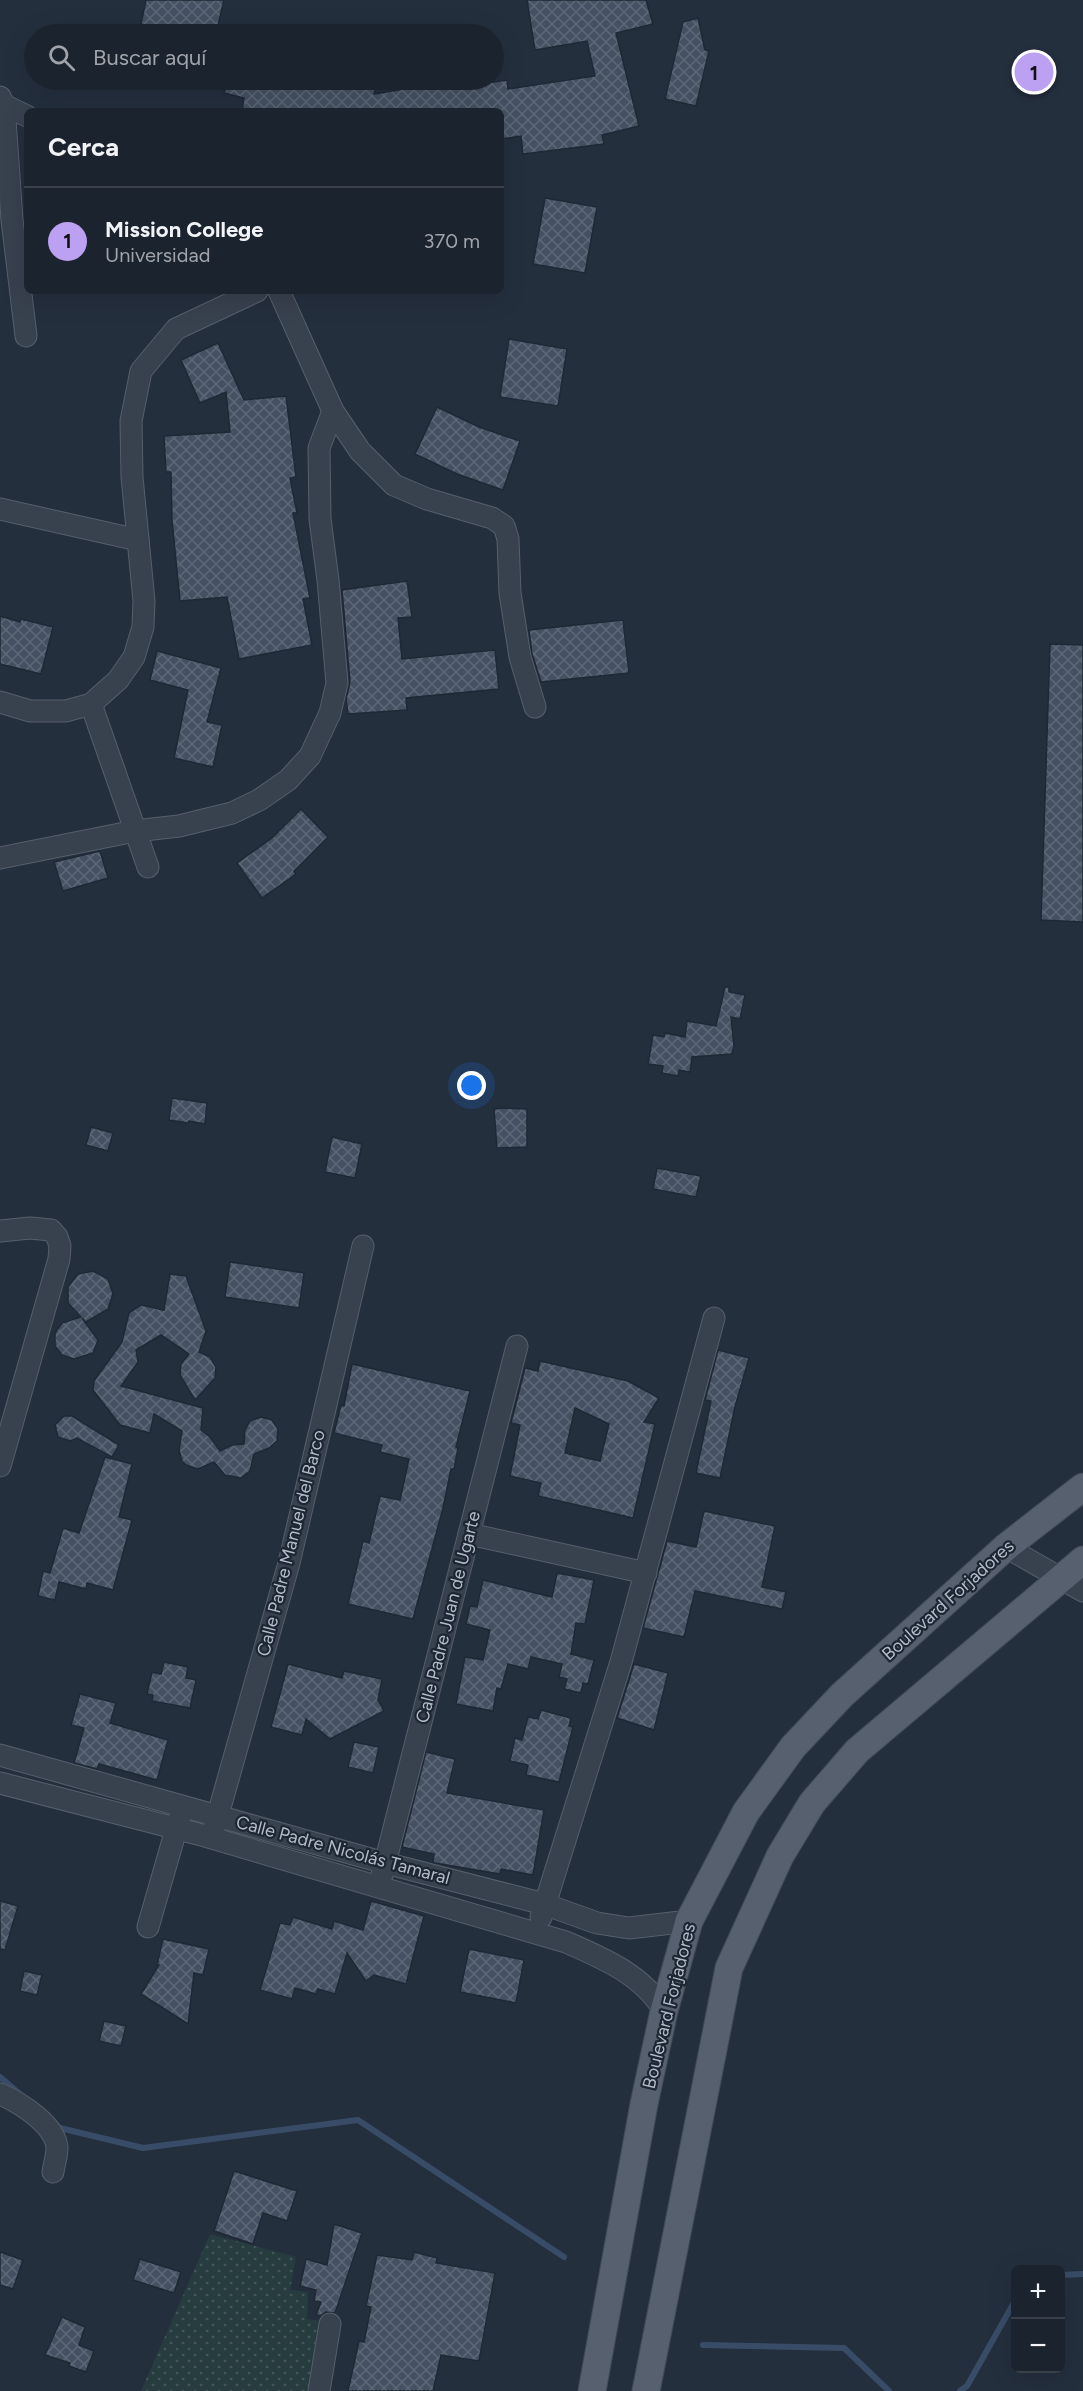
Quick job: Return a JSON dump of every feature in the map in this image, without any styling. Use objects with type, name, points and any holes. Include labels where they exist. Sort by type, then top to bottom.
[{"type":"main road","name":"Boulevard Forjadores","points":[[592,2391],[644,2104],[664,2011],[689,1921],[746,1812],[793,1747],[842,1695],[1006,1547],[1083,1487]]},
{"type":"main road","points":[[646,2391],[729,1968],[780,1856],[812,1803],[857,1751],[1072,1585],[1083,1560]]},
{"type":"street","points":[[2,101],[24,114]]},
{"type":"street","points":[[2,101],[12,220],[26,336]]},
{"type":"street","points":[[0,702],[30,711],[66,711],[91,704],[118,680],[134,657],[143,627],[144,601],[131,421],[141,371],[176,329],[251,294]]},
{"type":"street","points":[[280,294],[333,411],[360,451],[394,485],[427,499],[492,518],[504,526],[508,539],[510,593],[520,657],[535,707]]},
{"type":"street","points":[[0,858],[135,831],[179,826],[232,813],[259,800],[288,780],[310,756],[330,713],[337,683],[320,519],[319,448],[333,411]]},
{"type":"street","points":[[0,509],[138,540]]},
{"type":"street","points":[[91,704],[148,867]]},
{"type":"street","points":[[0,1231],[30,1228],[51,1230],[60,1246],[59,1260],[0,1466]]},
{"type":"street","name":"Calle Padre Manuel del Barco","points":[[211,1838],[289,1563],[363,1246]]},
{"type":"street","points":[[537,1933],[544,1904],[621,1662],[714,1318]]},
{"type":"street","name":"Calle Padre Juan de Ugarte","points":[[379,1887],[516,1346]]},
{"type":"street","points":[[469,1534],[646,1573]]},
{"type":"street","points":[[1006,1547],[1072,1585]]},
{"type":"street","name":"Calle Padre Nicolás Tamaral","points":[[0,1755],[385,1863],[544,1904],[597,1923],[629,1928],[689,1921]]},
{"type":"street","name":"Calle Padre Nicolás Tamaral","points":[[0,1783],[177,1828],[566,1942],[602,1957],[643,1984],[655,1995],[664,2011]]},
{"type":"street","points":[[148,1927],[182,1806]]},
{"type":"street","points":[[0,2094],[19,2102],[52,2134],[57,2147],[53,2172]]},
{"type":"street","points":[[319,2391],[330,2324]]},
{"type":"green space","points":[[210,2234],[296,2257],[290,2290],[308,2292],[307,2319],[326,2322],[314,2391],[141,2391]]},
{"type":"building","points":[[146,0],[224,0],[218,24],[141,24]]},
{"type":"building","points":[[527,0],[646,0],[653,24],[616,33],[639,126],[602,135],[604,144],[523,154],[521,136],[504,139],[504,108],[242,108],[244,98],[224,93],[225,90],[375,90],[374,94],[398,90],[504,90],[504,80],[507,80],[508,89],[595,76],[587,41],[535,50]]},
{"type":"building","points":[[698,18],[705,50],[709,51],[696,106],[665,99],[683,22]]},
{"type":"building","points":[[545,198],[597,207],[585,273],[533,264]]},
{"type":"building","points":[[509,339],[567,349],[558,406],[500,397]]},
{"type":"building","points":[[218,343],[244,400],[286,396],[296,477],[290,478],[297,513],[293,513],[310,598],[303,599],[312,645],[239,659],[227,597],[180,601],[172,520],[171,472],[166,472],[164,436],[230,432],[226,392],[200,403],[181,360]]},
{"type":"building","points":[[437,407],[479,427],[520,441],[503,490],[457,474],[415,454]]},
{"type":"building","points":[[407,581],[412,617],[398,618],[402,659],[495,650],[499,689],[406,698],[407,710],[348,714],[346,699],[350,682],[342,590]]},
{"type":"building","points":[[0,616],[20,622],[21,619],[53,627],[41,674],[0,664]]},
{"type":"building","points":[[623,620],[629,673],[541,682],[532,654],[529,630]]},
{"type":"building","points":[[1050,644],[1083,645],[1083,922],[1041,920]]},
{"type":"building","points":[[157,651],[221,668],[207,722],[222,725],[213,767],[174,758],[188,690],[150,680]]},
{"type":"building","points":[[301,809],[328,837],[294,871],[296,874],[262,898],[237,863],[272,838]]},
{"type":"building","points":[[100,851],[108,878],[63,891],[54,862]]},
{"type":"building","points":[[725,987],[729,987],[729,992],[745,995],[740,1019],[731,1017],[734,1046],[732,1054],[692,1057],[690,1072],[679,1070],[678,1076],[662,1073],[663,1066],[648,1064],[653,1035],[664,1037],[665,1033],[685,1037],[687,1021],[716,1026]]},
{"type":"building","points":[[172,1098],[207,1103],[205,1124],[169,1120]]},
{"type":"building","points":[[494,1109],[527,1109],[527,1147],[497,1148]]},
{"type":"building","points":[[91,1127],[113,1133],[108,1151],[86,1145]]},
{"type":"building","points":[[332,1137],[362,1144],[355,1178],[325,1172]]},
{"type":"building","points":[[657,1168],[701,1176],[696,1197],[653,1189]]},
{"type":"building","points":[[230,1262],[304,1273],[299,1308],[225,1297]]},
{"type":"building","points":[[93,1271],[108,1279],[113,1294],[108,1309],[86,1322],[82,1318],[98,1340],[93,1353],[74,1359],[62,1355],[55,1346],[55,1333],[62,1323],[81,1317],[68,1303],[68,1287],[78,1274]]},
{"type":"building","points":[[170,1274],[186,1276],[206,1331],[199,1352],[210,1357],[216,1367],[215,1378],[195,1400],[180,1375],[181,1364],[189,1354],[161,1335],[136,1350],[138,1362],[121,1386],[203,1408],[201,1430],[210,1437],[220,1451],[232,1445],[244,1444],[245,1430],[250,1421],[261,1417],[272,1420],[278,1429],[277,1441],[269,1448],[254,1454],[250,1471],[241,1478],[225,1475],[214,1462],[198,1469],[186,1465],[182,1461],[179,1450],[182,1431],[154,1414],[150,1433],[120,1425],[93,1390],[94,1381],[122,1342],[129,1313],[141,1305],[164,1310]]},
{"type":"building","points":[[718,1350],[749,1358],[735,1407],[720,1478],[696,1473],[711,1401],[705,1400]]},
{"type":"building","points":[[540,1361],[628,1381],[659,1398],[644,1422],[655,1424],[633,1518],[538,1496],[541,1483],[510,1476],[520,1425],[511,1423],[525,1368],[538,1371]],"holes":[[[575,1408],[609,1424],[600,1461],[565,1453]]]},
{"type":"building","points":[[352,1364],[470,1391],[456,1447],[458,1448],[454,1469],[451,1469],[443,1508],[413,1619],[348,1604],[363,1541],[369,1543],[380,1496],[400,1500],[409,1459],[380,1452],[382,1445],[334,1433],[341,1405],[344,1406]]},
{"type":"building","points":[[64,1416],[72,1416],[119,1445],[112,1457],[77,1438],[70,1441],[58,1437],[55,1425]]},
{"type":"building","points":[[105,1457],[132,1464],[119,1517],[132,1520],[113,1590],[87,1583],[86,1589],[59,1582],[55,1600],[38,1596],[43,1571],[50,1573],[63,1528],[79,1533]]},
{"type":"building","points":[[704,1511],[775,1526],[762,1587],[786,1592],[782,1609],[695,1591],[684,1637],[643,1628],[667,1541],[696,1547]]},
{"type":"building","points":[[557,1573],[594,1580],[585,1624],[576,1623],[571,1654],[594,1660],[588,1684],[583,1683],[581,1693],[564,1689],[567,1679],[559,1677],[562,1664],[531,1657],[528,1669],[508,1664],[501,1689],[497,1688],[493,1711],[456,1704],[465,1657],[483,1660],[490,1630],[466,1624],[470,1606],[477,1607],[483,1580],[552,1597]]},
{"type":"building","points":[[164,1662],[188,1667],[186,1678],[196,1680],[190,1708],[152,1701],[153,1695],[147,1694],[152,1672],[161,1674]]},
{"type":"building","points":[[288,1664],[342,1678],[344,1671],[382,1679],[378,1700],[384,1711],[330,1739],[306,1719],[302,1735],[271,1727]]},
{"type":"building","points":[[634,1664],[668,1673],[654,1730],[617,1718]]},
{"type":"building","points":[[80,1694],[116,1703],[110,1723],[168,1740],[157,1780],[99,1764],[97,1769],[74,1763],[84,1728],[71,1725]]},
{"type":"building","points":[[541,1710],[571,1718],[569,1726],[573,1727],[559,1782],[526,1775],[528,1765],[510,1761],[515,1738],[522,1740],[528,1717],[538,1719]]},
{"type":"building","points":[[354,1742],[379,1747],[373,1773],[348,1767]]},
{"type":"building","points":[[426,1752],[455,1759],[447,1793],[544,1810],[533,1875],[501,1869],[500,1874],[435,1863],[433,1862],[434,1854],[402,1847]]},
{"type":"building","points":[[0,1901],[18,1906],[5,1950],[0,1949]]},
{"type":"building","points":[[371,1901],[424,1916],[406,1984],[374,1975],[366,1981],[347,1953],[335,1994],[318,1989],[316,1994],[295,1988],[292,1999],[260,1990],[280,1923],[290,1925],[293,1917],[332,1929],[334,1921],[363,1930]]},
{"type":"building","points":[[163,1939],[209,1949],[203,1975],[194,1973],[188,2024],[141,1994],[159,1965],[157,1965]]},
{"type":"building","points":[[469,1949],[524,1960],[516,2003],[460,1992]]},
{"type":"building","points":[[24,1971],[42,1975],[37,1995],[20,1991]]},
{"type":"building","points":[[104,2021],[126,2026],[121,2046],[99,2041]]},
{"type":"building","points":[[234,2171],[297,2191],[287,2221],[263,2213],[253,2244],[214,2231]]},
{"type":"building","points":[[334,2224],[362,2233],[335,2313],[326,2312],[320,2316],[316,2315],[321,2302],[314,2301],[316,2290],[300,2286],[306,2259],[327,2265]]},
{"type":"building","points":[[0,2252],[23,2260],[13,2289],[0,2285]]},
{"type":"building","points":[[414,2252],[437,2258],[436,2263],[495,2273],[479,2361],[441,2355],[433,2391],[348,2391],[359,2341],[364,2342],[371,2307],[366,2306],[377,2255],[412,2260]]},
{"type":"building","points":[[140,2259],[181,2272],[174,2293],[133,2280]]},
{"type":"building","points":[[62,2317],[85,2327],[79,2345],[94,2351],[86,2372],[69,2366],[70,2363],[45,2355]]},
{"type":"waterway","points":[[0,2077],[21,2095]]},
{"type":"waterway","points":[[54,2123],[60,2128],[143,2148],[358,2120],[564,2257]]},
{"type":"waterway","points":[[1065,2275],[1083,2274]]},
{"type":"waterway","points":[[960,2391],[967,2386],[1011,2308]]},
{"type":"waterway","points":[[703,2345],[844,2348],[889,2391]]},
{"type":"place","name":"Mission College","points":[[1034,72]]}]
